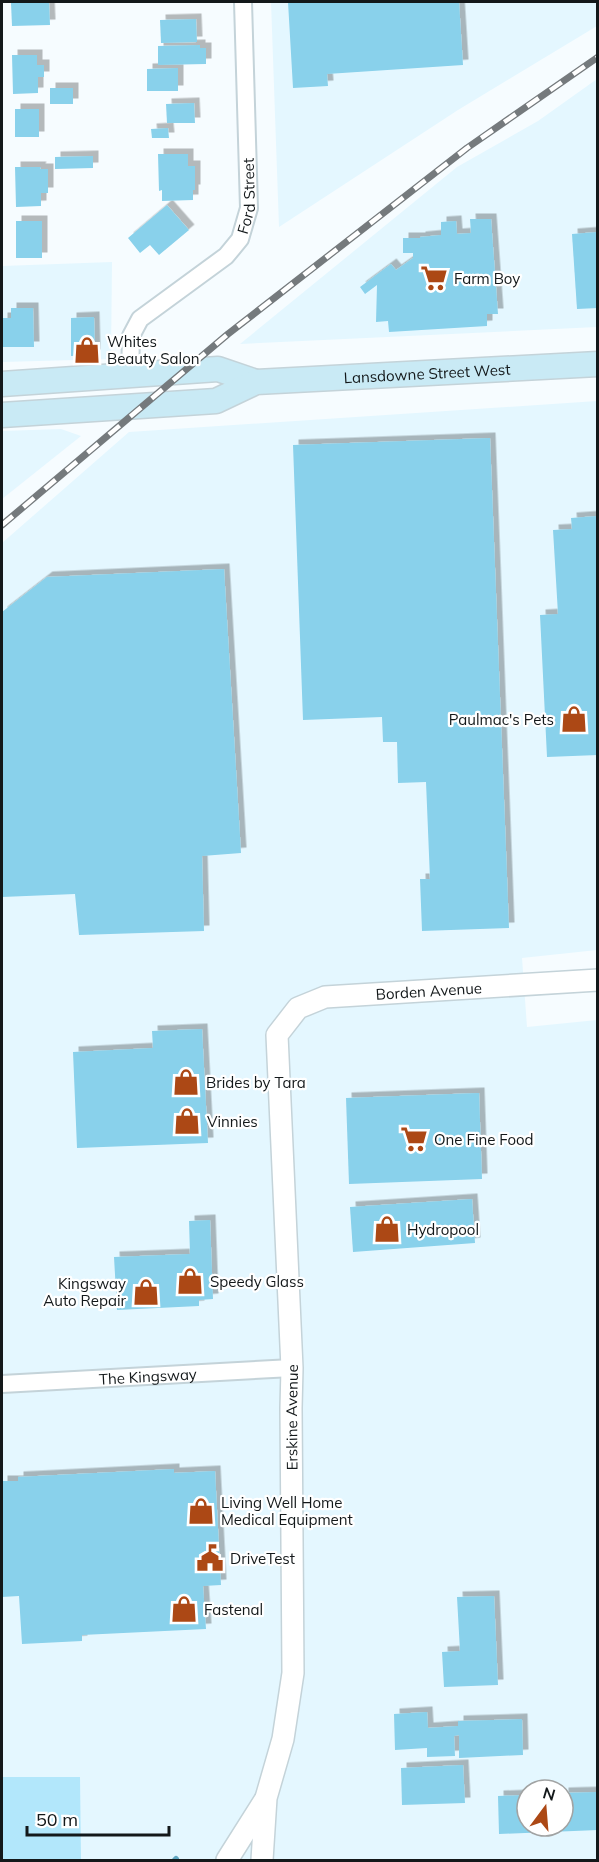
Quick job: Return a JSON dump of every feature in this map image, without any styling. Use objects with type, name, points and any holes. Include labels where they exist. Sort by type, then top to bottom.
[{"type":"main road","name":"Lansdowne Street West","points":[[2,384],[218,369],[256,382],[597,364]]},
{"type":"main road","name":"Lansdowne Street West","points":[[2,415],[216,401],[256,382]]},
{"type":"street","name":"Ford Street","points":[[130,375],[131,336],[140,319],[226,256],[240,239],[249,208],[243,2]]},
{"type":"street","name":"Borden Avenue","points":[[276,1035],[298,1008],[325,997],[597,980]]},
{"type":"street","name":"Erskine Avenue","points":[[266,1798],[283,1739],[293,1673],[292,1368],[276,1035]]},
{"type":"street","name":"The Kingsway","points":[[2,1384],[292,1368]]},
{"type":"street","points":[[227,1860],[266,1798]]},
{"type":"street","points":[[262,1860],[266,1798]]},
{"type":"shaded area","points":[[271,2],[597,2],[597,26],[458,110],[279,227]]},
{"type":"shaded area","points":[[597,79],[597,327],[240,344],[457,167],[538,121]]},
{"type":"shaded area","points":[[112,262],[111,359],[2,362],[2,266]]},
{"type":"shaded area","points":[[597,401],[597,950],[522,958],[527,1027],[597,1020],[597,1860],[2,1860],[2,543],[129,432]]},
{"type":"shaded area","points":[[61,429],[81,436],[2,499],[2,431]]},
{"type":"shaded area","points":[[2,1777],[80,1777],[81,1860],[2,1860]]},
{"type":"building","points":[[49,2],[50,25],[12,26],[11,3]]},
{"type":"building","points":[[288,2],[459,2],[463,65],[327,74],[328,86],[293,88]]},
{"type":"building","points":[[196,19],[197,42],[161,43],[160,20]]},
{"type":"building","points":[[200,45],[200,48],[206,48],[206,64],[158,65],[158,46]]},
{"type":"building","points":[[12,55],[37,55],[37,65],[44,65],[44,77],[38,77],[38,93],[13,94]]},
{"type":"building","points":[[178,68],[178,91],[147,91],[147,69]]},
{"type":"building","points":[[50,88],[73,88],[73,104],[50,104]]},
{"type":"building","points":[[194,103],[195,123],[167,123],[166,104]]},
{"type":"building","points":[[15,109],[39,109],[39,137],[15,137]]},
{"type":"building","points":[[168,128],[169,138],[152,138],[151,129]]},
{"type":"building","points":[[158,154],[188,154],[188,166],[195,166],[193,200],[162,201],[162,190],[159,191]]},
{"type":"building","points":[[93,156],[93,168],[55,169],[55,157]]},
{"type":"building","points":[[15,167],[48,169],[48,193],[41,193],[41,206],[16,207]]},
{"type":"building","points":[[167,205],[189,230],[159,255],[150,245],[140,253],[128,238]]},
{"type":"building","name":"Farm Boy","points":[[470,219],[491,219],[498,314],[487,314],[487,326],[389,332],[388,321],[376,322],[377,285],[365,294],[360,287],[391,264],[396,270],[413,258],[413,253],[403,253],[403,238],[441,235],[441,222],[456,221],[457,234],[471,233]]},
{"type":"building","points":[[16,221],[42,221],[42,258],[16,258]]},
{"type":"building","points":[[598,232],[598,308],[577,309],[572,234]]},
{"type":"building","points":[[11,308],[33,308],[34,347],[2,347],[2,318],[11,318]]},
{"type":"building","points":[[94,317],[95,355],[71,356],[71,318]]},
{"type":"building","points":[[490,438],[509,928],[422,931],[420,879],[430,879],[426,782],[398,783],[397,742],[383,742],[382,717],[303,720],[293,445]]},
{"type":"building","points":[[598,516],[598,755],[547,757],[540,615],[558,614],[553,530],[572,529],[571,518]]},
{"type":"building","points":[[224,569],[241,853],[202,856],[204,931],[79,935],[75,894],[2,897],[2,612],[47,577]]},
{"type":"building","points":[[202,1029],[208,1143],[77,1148],[73,1052],[153,1048],[152,1031]]},
{"type":"building","name":"One Fine Food","points":[[479,1093],[482,1179],[349,1184],[346,1098]]},
{"type":"building","points":[[472,1199],[475,1243],[353,1252],[350,1207]]},
{"type":"building","points":[[210,1220],[213,1299],[199,1300],[199,1306],[117,1310],[114,1257],[190,1254],[189,1221]]},
{"type":"building","points":[[174,1469],[174,1473],[215,1471],[221,1585],[203,1586],[206,1629],[82,1635],[82,1641],[22,1644],[19,1596],[2,1597],[2,1481],[18,1481],[18,1477]]},
{"type":"building","points":[[494,1596],[498,1685],[444,1687],[442,1652],[460,1651],[457,1597]]},
{"type":"building","points":[[427,1712],[428,1728],[458,1726],[458,1721],[522,1719],[523,1755],[459,1758],[459,1735],[454,1736],[455,1756],[427,1757],[427,1748],[395,1750],[394,1714]]},
{"type":"building","points":[[463,1765],[465,1803],[402,1805],[401,1768]]},
{"type":"building","points":[[598,1792],[598,1830],[575,1831],[575,1793]]},
{"type":"building","points":[[515,1795],[515,1833],[499,1834],[498,1796]]},
{"type":"railway","points":[[2,525],[228,334],[467,148],[598,57]]},
{"type":"place","name":"Farm Boy","points":[[434,278]]},
{"type":"place","name":"Whites Beauty Salon","points":[[87,350]]},
{"type":"place","name":"Paulmac's Pets","points":[[574,719]]},
{"type":"place","name":"Brides by Tara","points":[[186,1082]]},
{"type":"place","name":"Vinnies","points":[[187,1121]]},
{"type":"place","name":"One Fine Food","points":[[414,1139]]},
{"type":"place","name":"Hydropool","points":[[387,1229]]},
{"type":"place","name":"Speedy Glass","points":[[190,1281]]},
{"type":"place","name":"Kingsway Auto Repair","points":[[146,1292]]},
{"type":"place","name":"Living Well Home Medical Equipment","points":[[201,1511]]},
{"type":"place","name":"DriveTest","points":[[210,1558]]},
{"type":"place","name":"Fastenal","points":[[184,1609]]}]
